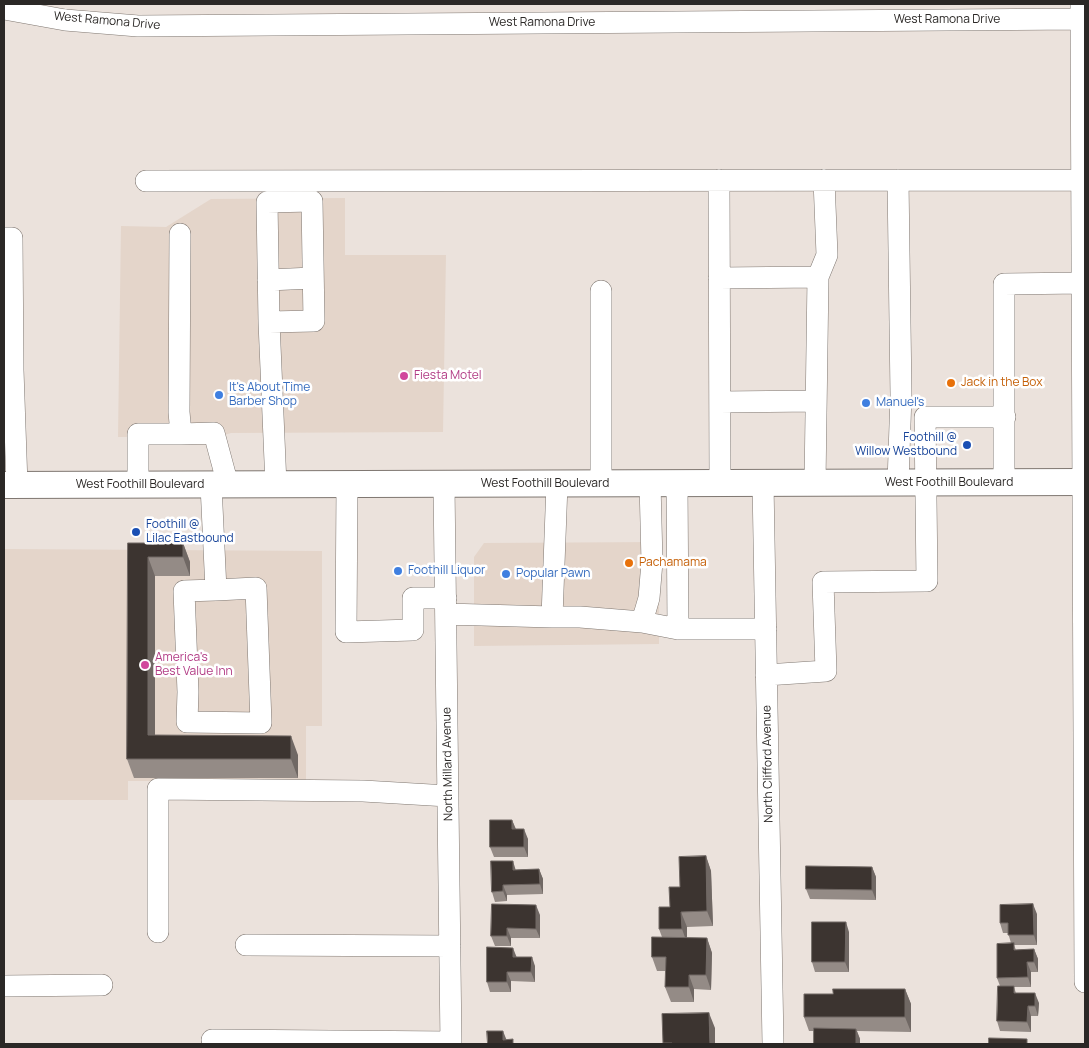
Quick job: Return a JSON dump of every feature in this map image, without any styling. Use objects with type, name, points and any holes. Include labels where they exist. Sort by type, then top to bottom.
[{"type":"main road","name":"West Foothill Boulevard","points":[[11,485],[1085,482]]},
{"type":"street","name":"West Ramona Drive","points":[[4,9],[65,20],[138,26],[1081,11]]},
{"type":"street","points":[[1081,11],[1085,482],[1085,982]]},
{"type":"street","points":[[719,180],[720,483]]},
{"type":"street","points":[[815,483],[818,277],[827,254],[824,180]]},
{"type":"street","points":[[898,180],[901,395],[898,483]]},
{"type":"street","points":[[146,181],[1083,180]]},
{"type":"street","points":[[269,322],[314,321],[312,201],[267,202],[269,322],[276,485]]},
{"type":"street","points":[[180,234],[179,412],[181,434]]},
{"type":"street","points":[[4,238],[12,238],[9,405],[11,485]]},
{"type":"street","points":[[719,278],[818,277]]},
{"type":"street","points":[[268,280],[313,278]]},
{"type":"street","points":[[1004,483],[1004,284],[1082,282]]},
{"type":"street","points":[[601,291],[601,484]]},
{"type":"street","points":[[720,402],[816,401]]},
{"type":"street","points":[[766,675],[826,671],[823,582],[928,582],[925,417],[1005,417]]},
{"type":"street","points":[[138,485],[138,434],[214,433],[219,485],[216,590]]},
{"type":"street","name":"North Clifford Avenue","points":[[763,483],[773,1044]]},
{"type":"street","name":"North Millard Avenue","points":[[444,484],[452,1043]]},
{"type":"street","points":[[552,617],[557,484]]},
{"type":"street","points":[[642,622],[649,598],[652,562],[650,484]]},
{"type":"street","points":[[677,484],[678,629]]},
{"type":"street","points":[[347,485],[346,632],[413,630],[413,598],[446,606],[552,617],[580,617],[642,622],[678,629],[766,629]]},
{"type":"street","points":[[256,588],[261,722],[187,722],[188,692],[184,590],[216,590],[256,588]]},
{"type":"street","points":[[158,932],[158,789],[363,791],[448,796]]},
{"type":"street","points":[[246,945],[450,946]]},
{"type":"street","points":[[4,986],[102,985]]},
{"type":"street","points":[[212,1040],[452,1043]]},
{"type":"shaded area","points":[[345,198],[345,255],[446,255],[443,432],[231,433],[221,436],[118,437],[121,226],[166,227],[211,199]]},
{"type":"shaded area","points":[[659,542],[659,644],[474,646],[474,557],[484,543]]},
{"type":"shaded area","points":[[4,549],[322,551],[322,726],[306,726],[306,781],[128,781],[128,800],[4,800]]},
{"type":"building","points":[[128,543],[183,543],[183,557],[148,557],[148,735],[291,736],[291,759],[127,759]]},
{"type":"building","points":[[490,820],[512,820],[512,829],[524,829],[524,847],[490,847]]},
{"type":"building","points":[[706,856],[707,911],[681,912],[682,929],[659,929],[659,907],[670,907],[669,887],[680,887],[679,857]]},
{"type":"building","points":[[491,861],[513,861],[513,870],[539,869],[540,884],[503,885],[503,891],[492,892]]},
{"type":"building","points":[[806,866],[872,867],[872,890],[806,889]]},
{"type":"building","points":[[492,904],[536,905],[536,929],[507,928],[507,936],[491,936]]},
{"type":"building","points":[[1033,904],[1034,935],[1008,935],[1008,923],[1000,923],[1000,905]]},
{"type":"building","points":[[812,922],[846,922],[845,962],[812,962]]},
{"type":"building","points":[[652,937],[707,938],[706,975],[689,975],[689,987],[665,987],[666,957],[652,957]]},
{"type":"building","points":[[1014,943],[1014,950],[1034,949],[1034,962],[1027,962],[1028,977],[997,978],[997,944]]},
{"type":"building","points":[[487,947],[513,948],[513,957],[532,957],[531,972],[507,972],[507,982],[487,982]]},
{"type":"building","points":[[998,986],[1014,986],[1014,993],[1035,993],[1035,1006],[1028,1006],[1027,1022],[997,1021]]},
{"type":"building","points":[[833,989],[905,989],[905,1017],[804,1017],[804,994],[833,994]]},
{"type":"building","points":[[709,1013],[710,1044],[663,1043],[662,1014]]},
{"type":"building","points":[[814,1028],[856,1029],[856,1044],[814,1044]]},
{"type":"building","points":[[487,1031],[503,1031],[503,1040],[513,1039],[513,1044],[488,1044]]},
{"type":"building","points":[[989,1038],[1027,1039],[1027,1044],[989,1044]]},
{"type":"place","name":"Fiesta Motel","points":[[404,376]]},
{"type":"place","name":"Jack in the Box","points":[[951,383]]},
{"type":"place","name":"It's About Time Barber Shop","points":[[219,395]]},
{"type":"place","name":"Manuel's","points":[[866,403]]},
{"type":"place","name":"Foothill @ Willow Westbound","points":[[967,445]]},
{"type":"place","name":"Foothill @ Lilac Eastbound","points":[[136,532]]},
{"type":"place","name":"Pachamama","points":[[629,563]]},
{"type":"place","name":"Foothill Liquor","points":[[398,571]]},
{"type":"place","name":"Popular Pawn","points":[[506,574]]},
{"type":"place","name":"America's Best Value Inn","points":[[145,665]]}]
